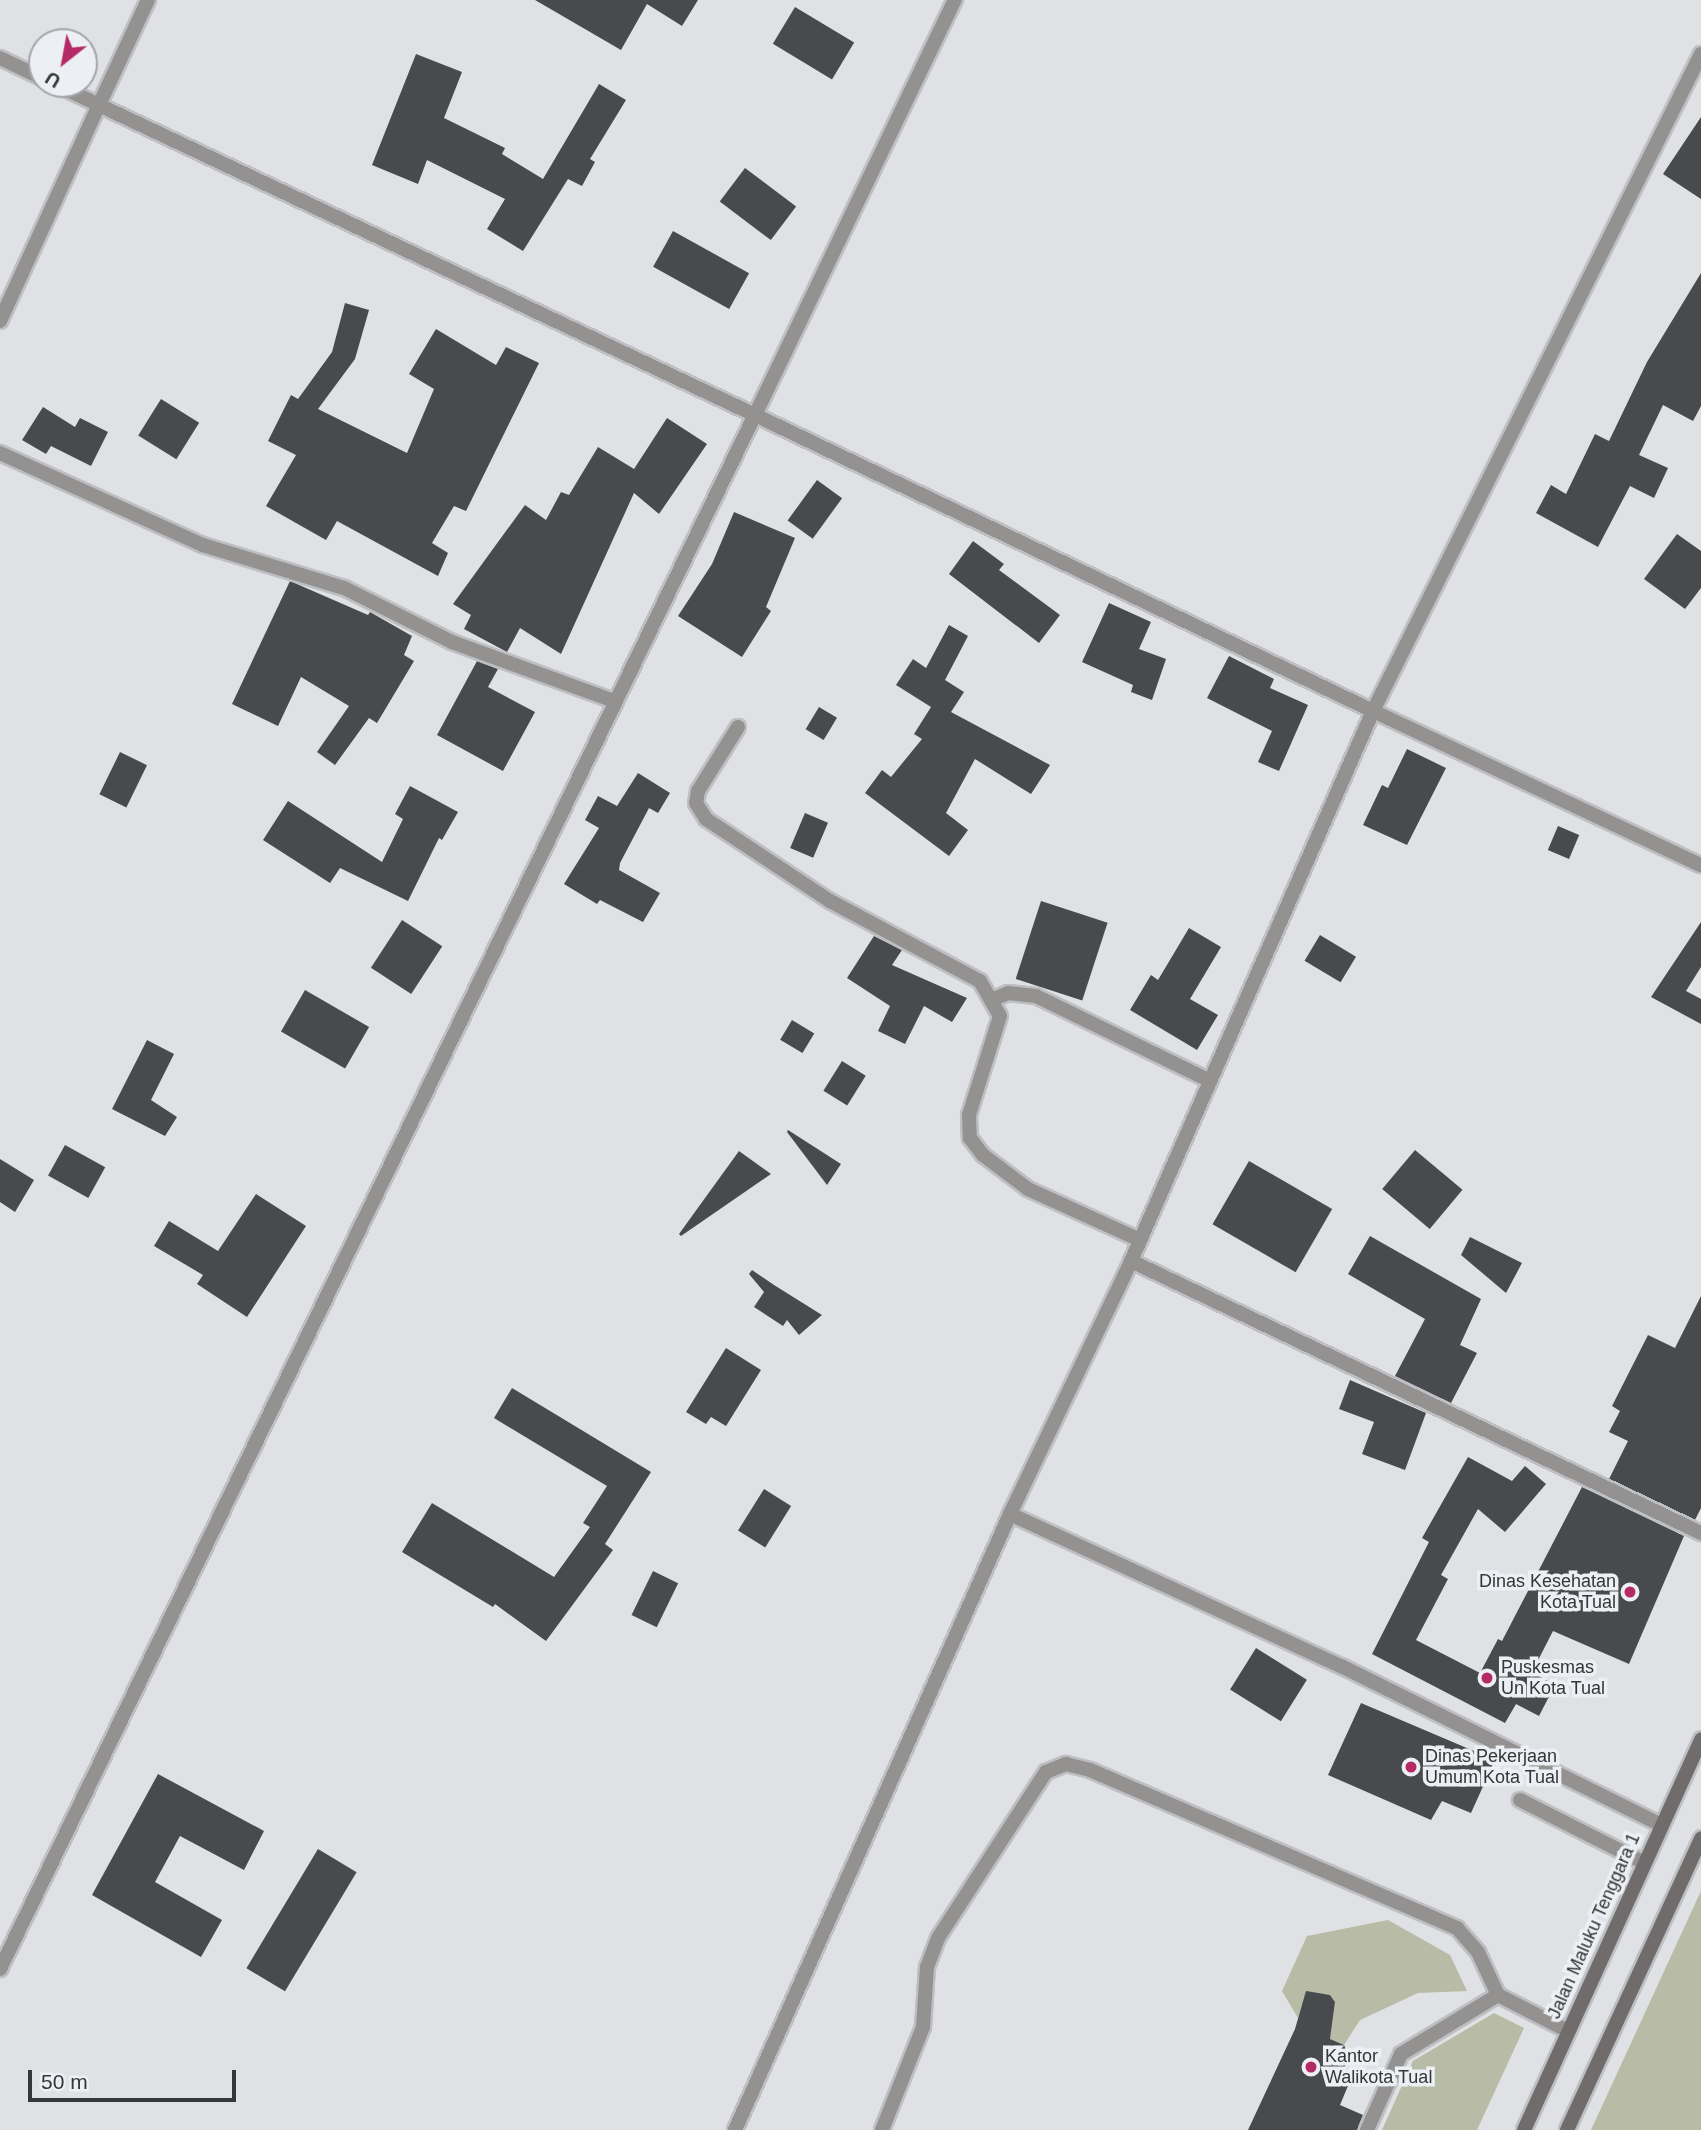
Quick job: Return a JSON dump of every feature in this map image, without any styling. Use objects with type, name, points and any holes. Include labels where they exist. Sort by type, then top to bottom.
[{"type":"main road","name":"Jalan Maluku Tenggara 1","points":[[1524,2130],[1643,1862],[1701,1739]]},
{"type":"main road","points":[[1567,2130],[1701,1839]]},
{"type":"street","points":[[0,321],[148,0]]},
{"type":"street","points":[[0,1969],[955,0]]},
{"type":"street","points":[[735,2130],[1010,1514],[1131,1261],[1373,711],[1701,54]]},
{"type":"street","points":[[0,58],[28,71]]},
{"type":"street","points":[[84,98],[1701,865]]},
{"type":"street","points":[[0,453],[203,545],[344,588],[452,642],[614,701]]},
{"type":"street","points":[[738,727],[698,791],[696,803],[706,819],[830,901],[980,981],[994,999],[1000,1016],[968,1115],[970,1138],[983,1155],[1028,1189],[1140,1240]]},
{"type":"street","points":[[994,999],[1008,993],[1036,996],[1210,1082]]},
{"type":"street","points":[[1131,1261],[1701,1533]]},
{"type":"street","points":[[1010,1514],[1343,1667],[1661,1825]]},
{"type":"street","points":[[881,2130],[923,2027],[928,1967],[938,1938],[1046,1772],[1066,1764],[1090,1770],[1457,1928],[1478,1952],[1498,1995],[1568,2031]]},
{"type":"street","points":[[1520,1800],[1643,1862]]},
{"type":"street","points":[[1367,2130],[1401,2054],[1498,1995]]},
{"type":"green space","points":[[1701,1891],[1701,2130],[1591,2130]]},
{"type":"green space","points":[[1388,1920],[1450,1955],[1467,1991],[1418,1993],[1360,2020],[1344,2045],[1330,2039],[1335,2002],[1330,1995],[1306,1993],[1298,2018],[1282,1991],[1307,1936]]},
{"type":"green space","points":[[1494,2013],[1524,2028],[1477,2130],[1382,2130],[1413,2061]]},
{"type":"building","points":[[535,0],[698,0],[682,26],[647,4],[621,50]]},
{"type":"building","points":[[795,7],[854,43],[832,79],[773,44]]},
{"type":"building","points":[[416,54],[462,72],[444,118],[505,148],[502,154],[543,179],[599,84],[626,100],[590,159],[595,162],[582,186],[568,179],[523,251],[487,229],[505,199],[427,160],[418,184],[372,165]]},
{"type":"building","points":[[1701,117],[1701,199],[1663,174]]},
{"type":"building","points":[[745,168],[796,207],[771,240],[720,202]]},
{"type":"building","points":[[673,231],[749,273],[729,309],[653,267]]},
{"type":"building","points":[[1701,273],[1701,406],[1693,421],[1663,405],[1639,455],[1668,468],[1654,498],[1630,486],[1598,547],[1536,513],[1551,485],[1566,494],[1595,434],[1609,441],[1647,362]]},
{"type":"building","points":[[345,303],[369,310],[355,359],[318,409],[407,453],[434,389],[409,374],[436,329],[496,365],[506,347],[539,363],[466,511],[454,506],[432,543],[448,553],[438,576],[337,521],[326,540],[266,506],[296,455],[268,441],[291,395],[298,399],[332,352]]},
{"type":"building","points":[[161,399],[199,423],[176,459],[138,435]]},
{"type":"building","points":[[43,407],[75,427],[80,418],[108,432],[91,466],[51,446],[46,454],[22,440]]},
{"type":"building","points":[[667,418],[707,444],[659,514],[634,493],[561,654],[520,628],[507,652],[464,629],[471,615],[453,604],[525,505],[546,520],[561,492],[569,495],[598,447],[634,469]]},
{"type":"building","points":[[817,480],[842,498],[813,539],[788,520]]},
{"type":"building","points":[[734,512],[795,538],[766,607],[771,611],[742,657],[678,616],[712,564]]},
{"type":"building","points":[[1677,534],[1701,551],[1701,588],[1685,609],[1644,579]]},
{"type":"building","points":[[973,541],[1004,564],[999,570],[1060,615],[1039,643],[949,574]]},
{"type":"building","points":[[290,581],[368,615],[370,612],[412,636],[404,655],[414,661],[377,723],[369,718],[335,765],[317,752],[349,706],[301,677],[278,726],[232,704]]},
{"type":"building","points":[[1109,603],[1151,622],[1139,649],[1166,659],[1152,700],[1131,692],[1133,685],[1082,662]]},
{"type":"building","points":[[949,625],[968,636],[945,680],[964,692],[951,712],[1050,765],[1031,794],[975,759],[946,813],[968,830],[949,856],[865,793],[882,770],[891,777],[922,739],[914,734],[931,707],[896,685],[913,659],[926,668]]},
{"type":"building","points":[[1229,656],[1274,679],[1270,688],[1308,705],[1279,771],[1258,762],[1272,731],[1207,698]]},
{"type":"building","points":[[477,661],[498,669],[488,687],[535,712],[503,771],[437,735]]},
{"type":"building","points":[[819,707],[837,718],[824,740],[806,729]]},
{"type":"building","points":[[1407,749],[1446,768],[1407,845],[1363,825],[1382,785],[1388,788]]},
{"type":"building","points":[[120,752],[147,765],[126,807],[99,794]]},
{"type":"building","points":[[638,773],[670,793],[658,813],[649,808],[620,863],[619,870],[660,893],[643,922],[600,900],[597,904],[564,884],[599,828],[585,820],[598,796],[617,806]]},
{"type":"building","points":[[410,786],[458,812],[442,840],[439,838],[408,901],[340,868],[330,883],[263,840],[288,801],[382,862],[403,819],[395,814]]},
{"type":"building","points":[[805,813],[828,823],[813,858],[790,848]]},
{"type":"building","points":[[1558,826],[1579,835],[1569,859],[1548,850]]},
{"type":"building","points":[[1041,901],[1108,923],[1082,1001],[1016,979]]},
{"type":"building","points":[[402,920],[442,946],[411,994],[371,968]]},
{"type":"building","points":[[1701,922],[1701,967],[1686,991],[1701,999],[1701,1024],[1651,997]]},
{"type":"building","points":[[1189,928],[1221,947],[1190,999],[1218,1015],[1197,1050],[1130,1010],[1151,975],[1158,980]]},
{"type":"building","points":[[1320,935],[1356,957],[1341,982],[1305,961]]},
{"type":"building","points":[[874,936],[902,950],[892,965],[967,998],[952,1022],[924,1006],[905,1044],[878,1031],[890,1006],[847,978]]},
{"type":"building","points":[[305,990],[369,1027],[345,1069],[281,1032]]},
{"type":"building","points":[[792,1020],[814,1033],[802,1053],[780,1040]]},
{"type":"building","points":[[147,1040],[174,1054],[151,1100],[177,1117],[165,1136],[112,1109]]},
{"type":"building","points":[[842,1061],[866,1076],[847,1106],[823,1091]]},
{"type":"building","points":[[788,1130],[841,1164],[827,1185],[787,1132]]},
{"type":"building","points":[[65,1145],[105,1167],[88,1198],[48,1176]]},
{"type":"building","points":[[1415,1150],[1462,1190],[1430,1229],[1382,1189]]},
{"type":"building","points":[[739,1151],[771,1174],[681,1236],[679,1234]]},
{"type":"building","points":[[0,1159],[34,1180],[15,1212],[0,1202]]},
{"type":"building","points":[[1249,1161],[1332,1209],[1296,1272],[1212,1224]]},
{"type":"building","points":[[256,1194],[306,1226],[247,1317],[197,1284],[203,1275],[154,1246],[169,1221],[218,1251]]},
{"type":"building","points":[[1370,1236],[1481,1299],[1460,1345],[1477,1353],[1451,1403],[1395,1376],[1425,1319],[1348,1274]]},
{"type":"building","points":[[1470,1237],[1522,1263],[1506,1293],[1461,1255]]},
{"type":"building","points":[[752,1270],[822,1315],[799,1335],[787,1320],[783,1326],[754,1307],[764,1292],[749,1274]]},
{"type":"building","points":[[1701,1296],[1701,1508],[1695,1520],[1609,1479],[1628,1441],[1609,1432],[1620,1411],[1612,1406],[1648,1335],[1675,1348]]},
{"type":"building","points":[[726,1348],[761,1370],[726,1426],[711,1417],[706,1424],[686,1412]]},
{"type":"building","points":[[1350,1380],[1426,1413],[1405,1470],[1362,1454],[1374,1422],[1339,1409]]},
{"type":"building","points":[[512,1388],[651,1472],[605,1544],[613,1550],[546,1641],[495,1604],[493,1607],[402,1552],[432,1503],[554,1577],[590,1527],[583,1523],[607,1486],[494,1418]]},
{"type":"building","points":[[1468,1457],[1512,1481],[1525,1466],[1546,1484],[1505,1532],[1478,1509],[1441,1575],[1448,1579],[1416,1640],[1480,1673],[1498,1639],[1502,1641],[1582,1487],[1684,1536],[1629,1664],[1553,1631],[1532,1672],[1555,1685],[1539,1716],[1516,1704],[1505,1723],[1372,1654],[1429,1542],[1422,1538]]},
{"type":"building","points":[[764,1489],[791,1506],[765,1548],[738,1531]]},
{"type":"building","points":[[653,1571],[678,1583],[657,1627],[632,1615]]},
{"type":"building","points":[[1256,1648],[1307,1680],[1281,1721],[1230,1690]]},
{"type":"building","name":"Dinas Pekerjaan Umum Kota Tual","points":[[1361,1703],[1495,1760],[1471,1813],[1442,1801],[1431,1820],[1328,1775]]},
{"type":"building","points":[[158,1774],[264,1831],[244,1870],[180,1836],[155,1882],[222,1920],[201,1957],[92,1895]]},
{"type":"building","points":[[318,1849],[357,1872],[285,1991],[246,1968]]},
{"type":"building","name":"Kantor Walikota Tual","points":[[1306,1991],[1330,1995],[1335,2002],[1330,2039],[1344,2045],[1349,2057],[1341,2076],[1350,2081],[1340,2105],[1363,2115],[1357,2130],[1248,2130],[1295,2029]]},
{"type":"place","name":"Dinas Kesehatan Kota Tual","points":[[1630,1592]]},
{"type":"place","name":"Puskesmas Un Kota Tual","points":[[1487,1678]]},
{"type":"place","name":"Dinas Pekerjaan Umum Kota Tual","points":[[1411,1767]]},
{"type":"place","name":"Kantor Walikota Tual","points":[[1311,2067]]}]
